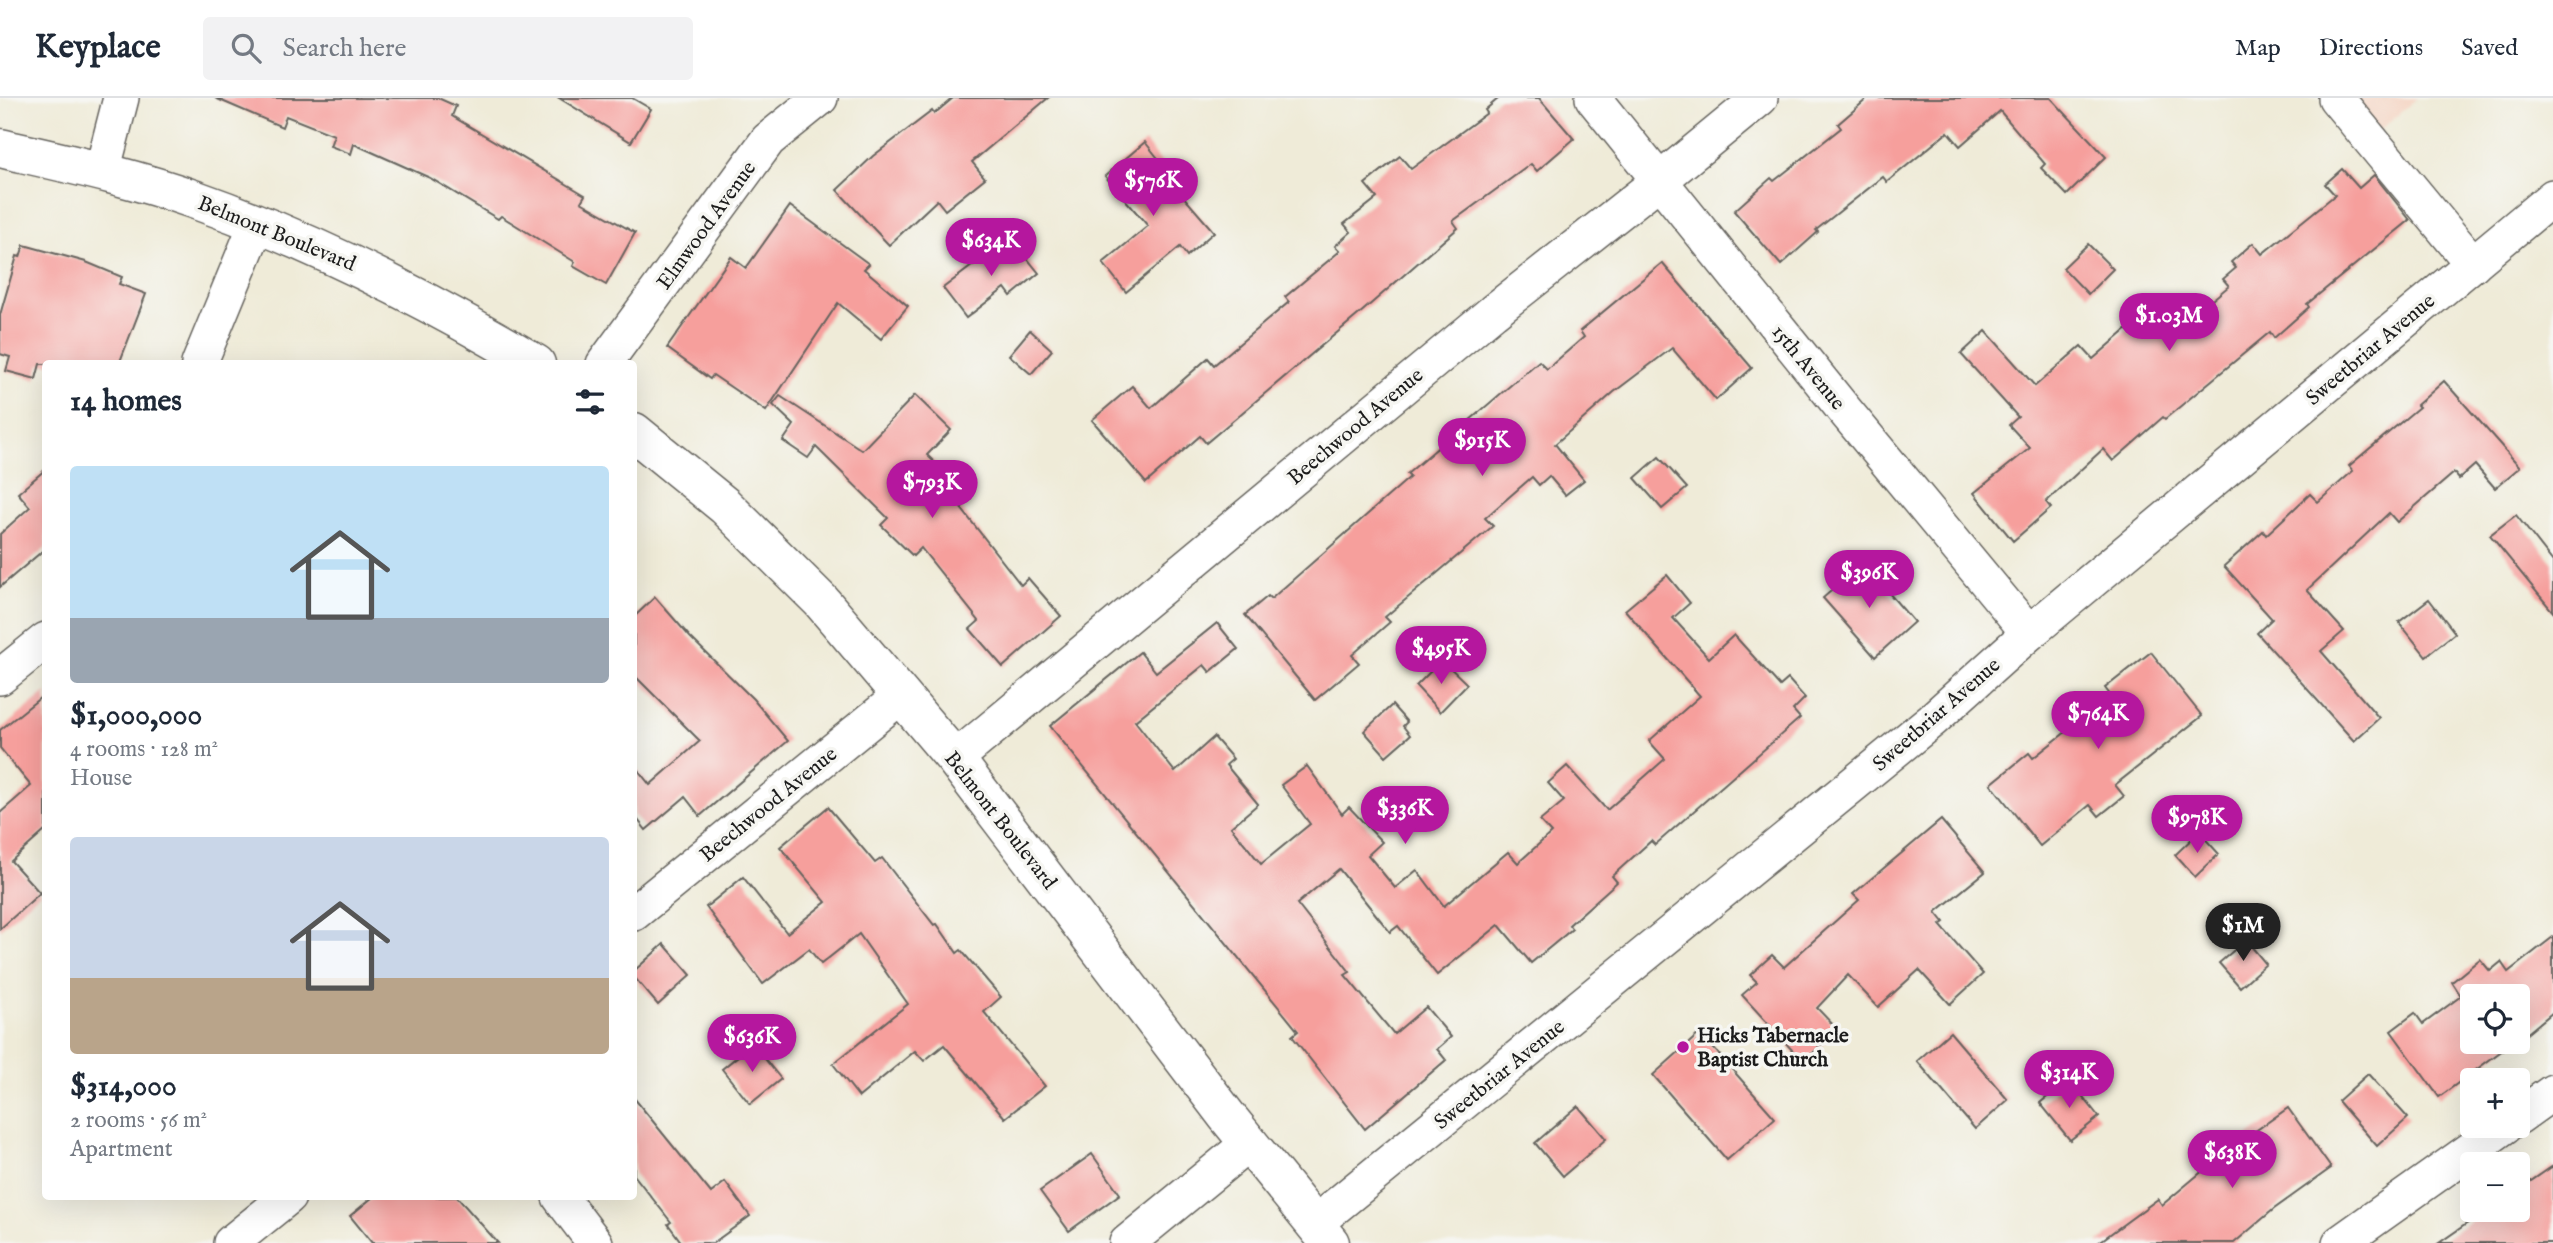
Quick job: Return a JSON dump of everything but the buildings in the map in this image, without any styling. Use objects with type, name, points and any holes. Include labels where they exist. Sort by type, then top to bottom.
[{"type":"street","points":[[102,172],[121,98]]},
{"type":"street","name":"Elmwood Avenue","points":[[607,360],[768,140],[820,98]]},
{"type":"street","name":"15th Avenue","points":[[1593,98],[2029,633]]},
{"type":"street","name":"Beechwood Avenue","points":[[955,759],[1482,321],[1760,98]]},
{"type":"street","points":[[2336,98],[2473,264]]},
{"type":"street","name":"Belmont Boulevard","points":[[0,148],[102,172],[194,199],[257,223],[362,268],[529,360]]},
{"type":"street","name":"Sweetbriar Avenue","points":[[1322,1233],[1932,720],[2029,633],[2553,197]]},
{"type":"street","points":[[201,360],[257,223]]},
{"type":"street","name":"Belmont Boulevard","points":[[637,434],[725,506],[821,601],[902,695],[955,759],[1248,1143],[1322,1233]]},
{"type":"street","points":[[0,677],[42,643]]},
{"type":"street","name":"Beechwood Avenue","points":[[637,911],[902,695]]},
{"type":"street","points":[[2530,1108],[2553,1092]]},
{"type":"street","points":[[2340,1243],[2488,1138]]},
{"type":"street","points":[[1127,1243],[1248,1143]]},
{"type":"street","points":[[232,1243],[284,1200]]},
{"type":"street","points":[[562,1200],[595,1243]]},
{"type":"shaded area","points":[[2336,98],[2417,98],[2370,139]]},
{"type":"place","name":"Hicks Tabernacle Baptist Church","points":[[1683,1047]]}]
